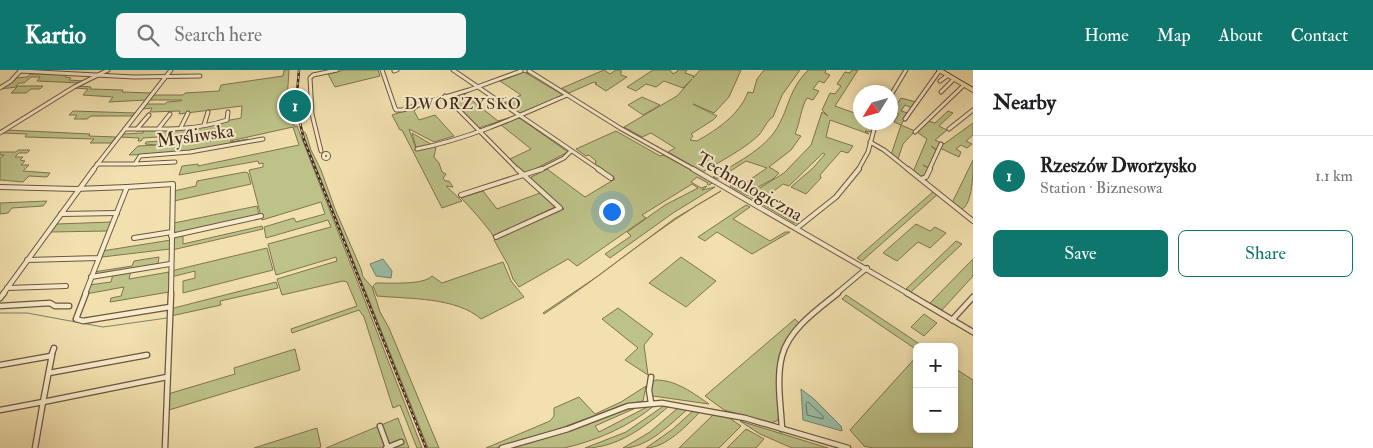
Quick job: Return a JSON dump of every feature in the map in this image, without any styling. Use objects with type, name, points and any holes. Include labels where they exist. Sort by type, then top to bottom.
[{"type":"main road","points":[[940,70],[973,89]]},
{"type":"main road","points":[[940,70],[973,89]]},
{"type":"street","points":[[0,88],[11,81],[20,70],[95,76],[166,78],[200,76]]},
{"type":"street","points":[[0,133],[108,70]]},
{"type":"street","name":"Myśliwska","points":[[0,298],[97,164],[171,70]]},
{"type":"street","points":[[323,153],[310,97],[310,78],[313,75],[337,70]]},
{"type":"street","points":[[382,70],[395,108],[398,110],[477,87],[519,70],[528,71]]},
{"type":"street","points":[[453,70],[611,178]]},
{"type":"street","points":[[896,85],[906,70]]},
{"type":"street","points":[[905,120],[940,70]]},
{"type":"street","name":"Technologiczna","points":[[528,71],[636,138],[867,268],[952,320]]},
{"type":"street","points":[[940,81],[948,75]]},
{"type":"street","points":[[941,92],[954,79]]},
{"type":"street","points":[[915,132],[964,85]]},
{"type":"street","points":[[417,149],[435,146],[520,116],[567,95]]},
{"type":"street","points":[[446,97],[525,177],[560,208],[496,237]]},
{"type":"street","points":[[949,129],[973,110]]},
{"type":"street","points":[[204,125],[208,112]]},
{"type":"street","points":[[125,129],[204,125],[226,121],[228,112]]},
{"type":"street","points":[[181,127],[188,113]]},
{"type":"street","points":[[159,128],[170,114]]},
{"type":"street","points":[[137,129],[148,115]]},
{"type":"street","points":[[0,129],[6,129]]},
{"type":"street","points":[[796,228],[838,196],[860,167],[868,152],[874,130]]},
{"type":"street","name":"Myśliwska","points":[[135,164],[140,156],[190,152],[263,139]]},
{"type":"street","points":[[870,142],[884,150],[973,221]]},
{"type":"street","points":[[921,180],[926,177],[941,144]]},
{"type":"street","points":[[461,195],[525,177],[560,159],[571,151]]},
{"type":"street","name":"Myśliwska","points":[[97,164],[176,162]]},
{"type":"street","points":[[0,187],[79,189],[172,184],[171,317],[167,377],[166,448]]},
{"type":"street","points":[[127,187],[76,319],[84,321],[170,307]]},
{"type":"street","points":[[61,214],[116,213]]},
{"type":"street","points":[[134,238],[172,234],[260,216]]},
{"type":"street","points":[[27,260],[99,258]]},
{"type":"street","points":[[91,277],[170,264]]},
{"type":"street","points":[[782,429],[781,366],[786,345],[798,329],[867,268]]},
{"type":"street","points":[[7,288],[66,286]]},
{"type":"street","points":[[973,297],[952,320],[973,332]]},
{"type":"street","points":[[0,306],[50,303],[55,306],[70,306]]},
{"type":"street","points":[[35,448],[54,348]]},
{"type":"street","points":[[0,365],[52,355]]},
{"type":"street","points":[[49,373],[147,355]]},
{"type":"street","points":[[0,410],[167,377]]},
{"type":"street","points":[[651,377],[649,393],[652,403]]},
{"type":"street","points":[[502,448],[568,429],[628,406],[652,403],[676,404],[745,418],[848,448]]},
{"type":"street","points":[[770,425],[782,419]]},
{"type":"street","points":[[782,419],[785,425],[794,432]]},
{"type":"street","points":[[380,426],[387,448],[401,442]]},
{"type":"shaded area","points":[[284,70],[289,70],[289,112],[295,127],[297,126],[422,448],[417,448],[400,405],[393,408],[364,317],[359,310],[292,333],[291,329],[357,306],[347,282],[343,281],[282,295],[277,279],[337,261],[336,257],[276,275],[268,244],[331,227],[328,220],[266,238],[264,227],[294,218],[296,222],[325,214],[321,202],[262,220],[249,170],[263,167],[263,163],[259,164],[258,161],[179,175],[182,166],[198,164],[198,166],[299,145],[293,127],[230,141],[248,139],[248,141],[233,144],[188,151],[129,155],[138,146],[156,145],[145,144],[146,142],[173,140],[174,136],[143,138],[141,141],[138,141],[139,138],[120,137],[123,134],[143,133],[144,131],[127,130],[123,133],[126,129],[192,127],[241,118],[242,106],[179,114],[180,111],[150,112],[152,108],[143,109],[147,104],[165,104],[182,100],[150,100],[154,95],[183,95],[185,93],[219,91],[221,85],[283,76]]},
{"type":"shaded area","points":[[344,70],[378,70],[380,76],[335,87],[328,74]]},
{"type":"shaded area","points":[[604,70],[610,74],[616,70],[621,70],[621,75],[627,77],[606,91],[594,82],[569,93],[562,88]]},
{"type":"shaded area","points":[[653,70],[670,70],[673,74],[677,70],[687,70],[685,73],[694,76],[693,78],[700,70],[741,70],[729,97],[714,113],[693,104],[717,116],[691,134],[693,136],[690,140],[697,141],[727,121],[739,108],[748,92],[753,93],[757,79],[764,70],[800,70],[782,95],[773,117],[767,122],[759,135],[703,172],[668,152],[675,148],[651,133],[642,137],[624,127],[677,96],[692,79],[683,88],[664,81],[656,87],[646,84],[636,91],[627,87]]},
{"type":"shaded area","points":[[808,70],[826,70],[825,73],[830,75],[824,83],[819,81],[813,89],[819,91],[813,100],[807,98],[805,102],[795,134],[801,136],[791,150],[769,167],[779,173],[773,179],[749,192],[748,196],[730,186],[733,184],[739,187],[767,168],[746,161],[718,179],[713,177],[757,150],[771,136],[781,120],[793,92]]},
{"type":"shaded area","points":[[852,70],[858,70],[835,106],[853,112],[853,128],[830,120],[826,137],[853,146],[848,153],[841,151],[820,175],[821,178],[806,194],[791,187],[813,168],[825,154],[823,153],[789,186],[783,184],[762,200],[801,223],[794,223],[750,197],[750,194],[784,173],[811,145],[822,112],[828,116],[822,110],[830,93],[835,94],[841,86],[837,84],[845,72],[850,73]]},
{"type":"shaded area","points":[[519,72],[529,73],[526,73],[563,95],[520,113],[504,103],[521,95],[500,81],[522,73]]},
{"type":"shaded area","points":[[31,74],[67,74],[65,77],[71,78],[69,80],[84,81],[80,83],[37,81],[40,77],[31,77],[24,83],[19,83],[16,86],[43,86],[40,89],[31,89],[26,93],[11,93],[17,87],[0,89],[15,78],[27,77]]},
{"type":"shaded area","points":[[79,86],[91,87],[90,89],[153,93],[146,100],[109,102],[113,97],[83,95],[88,89],[75,88]]},
{"type":"shaded area","points":[[475,89],[464,94],[498,121],[509,118],[479,128],[450,98]]},
{"type":"shaded area","points":[[642,97],[660,105],[643,115],[628,105]]},
{"type":"shaded area","points":[[901,98],[916,102],[912,108],[905,105],[901,111],[908,113],[901,125],[898,124],[898,103]]},
{"type":"shaded area","points":[[420,106],[414,111],[419,120],[435,115],[454,136],[434,142],[409,129],[417,151],[412,133],[436,147],[434,157],[439,163],[442,172],[446,174],[443,178],[445,181],[449,181],[453,187],[446,186],[462,201],[442,208],[402,130],[400,130],[392,115]]},
{"type":"shaded area","points":[[73,111],[135,113],[132,116],[91,116],[87,119],[74,119],[77,115],[69,115]]},
{"type":"shaded area","points":[[948,111],[953,113],[939,126],[947,130],[935,140],[944,144],[973,123],[973,135],[966,141],[972,144],[967,148],[961,145],[956,149],[961,152],[959,157],[940,148],[942,144],[939,143],[937,150],[931,146],[936,150],[929,168],[923,165],[928,168],[925,176],[921,178],[913,172],[927,139],[917,132],[928,121],[935,123]]},
{"type":"shaded area","points":[[518,118],[568,152],[524,173],[510,159],[531,149],[501,125]]},
{"type":"shaded area","points":[[901,125],[915,131],[903,144],[898,159],[891,155]]},
{"type":"shaded area","points":[[300,127],[306,134],[363,277],[372,287],[380,312],[389,328],[439,448],[428,448]]},
{"type":"shaded area","points":[[6,130],[116,137],[111,143],[90,143],[94,139],[25,137],[27,134],[2,133]]},
{"type":"shaded area","points":[[858,130],[872,130],[871,132],[865,131],[869,134]]},
{"type":"shaded area","points":[[616,131],[660,156],[664,155],[714,182],[709,185],[697,177],[691,182],[701,188],[707,186],[702,190],[715,187],[673,213],[610,258],[605,254],[631,236],[627,232],[665,205],[698,188],[692,184],[642,215],[646,218],[577,266],[568,259],[519,287],[513,279],[508,265],[494,240],[564,209],[531,177],[547,169],[585,197],[615,179],[595,165],[596,161],[589,155],[586,156],[576,149]]},
{"type":"shaded area","points":[[18,150],[30,150],[27,153],[19,153],[15,157],[23,157],[20,160],[25,161],[21,165],[29,165],[23,171],[50,173],[47,177],[29,176],[23,182],[0,180],[0,158],[4,155],[0,155],[0,152],[16,152]]},
{"type":"shaded area","points":[[973,160],[970,195],[965,207],[961,210],[952,203]]},
{"type":"shaded area","points":[[248,173],[251,184],[174,201],[174,191],[196,186],[197,181]]},
{"type":"shaded area","points":[[483,191],[497,209],[540,193],[555,207],[493,236],[461,198]]},
{"type":"shaded area","points":[[934,191],[938,194],[862,261],[857,258]]},
{"type":"shaded area","points":[[47,201],[43,206],[12,208],[8,213],[0,214],[0,203]]},
{"type":"shaded area","points":[[746,205],[750,207],[733,219],[770,241],[785,232],[790,232],[752,254],[717,232],[705,241],[698,237]]},
{"type":"shaded area","points":[[257,206],[259,215],[257,216],[173,234],[174,223]]},
{"type":"shaded area","points":[[696,206],[653,235],[614,264],[674,219]]},
{"type":"shaded area","points":[[112,222],[108,231],[51,232],[57,224]]},
{"type":"shaded area","points":[[916,224],[930,231],[935,227],[946,233],[930,248],[918,242],[897,261],[883,253]]},
{"type":"shaded area","points":[[262,226],[263,229],[172,250],[173,236],[183,234],[183,244]]},
{"type":"shaded area","points":[[171,240],[170,249],[102,257],[102,251]]},
{"type":"shaded area","points":[[956,241],[962,244],[911,292],[906,289]]},
{"type":"shaded area","points":[[267,248],[273,270],[183,293],[183,281],[195,278],[195,271],[171,277],[171,271]]},
{"type":"shaded area","points":[[159,257],[158,264],[93,276],[94,272],[132,266],[134,261]]},
{"type":"shaded area","points":[[681,257],[716,281],[686,307],[649,283]]},
{"type":"shaded area","points":[[973,259],[973,276],[942,310],[930,303]]},
{"type":"shaded area","points":[[503,262],[511,281],[524,297],[481,319],[471,312],[446,303],[432,300],[377,296],[373,286],[376,283],[422,281],[432,276],[442,283]]},
{"type":"shaded area","points":[[131,271],[129,279],[169,272],[169,292],[110,302],[111,298],[121,296],[124,287],[86,294],[89,285],[111,282],[113,274]]},
{"type":"shaded area","points":[[597,277],[544,314],[543,313]]},
{"type":"shaded area","points":[[276,282],[278,288],[220,301],[221,305],[171,316],[170,309]]},
{"type":"shaded area","points":[[846,295],[918,343],[913,343],[913,347],[842,299]]},
{"type":"shaded area","points":[[618,308],[653,334],[644,345],[648,375],[625,360],[638,348],[602,319]]},
{"type":"shaded area","points":[[924,314],[937,323],[924,336],[911,327]]},
{"type":"shaded area","points":[[795,319],[800,324],[790,334],[784,345],[778,367],[779,417],[777,421],[770,423],[724,410],[705,396]]},
{"type":"shaded area","points":[[295,349],[300,370],[169,410],[168,394],[235,374],[234,368]]},
{"type":"shaded area","points":[[913,360],[913,433],[958,433],[958,371],[973,380],[973,448],[873,448],[864,446],[850,430]]},
{"type":"shaded area","points":[[656,380],[677,385],[709,404],[653,396],[650,393],[652,382]]},
{"type":"shaded area","points":[[646,386],[643,401],[623,405],[561,428],[496,448],[486,448],[550,421],[554,416],[554,408],[579,397],[595,414],[621,402]]},
{"type":"shaded area","points":[[655,405],[624,426],[576,445],[564,448],[510,448],[563,433],[616,412],[638,407],[595,426],[599,432],[649,406]]},
{"type":"shaded area","points":[[665,405],[669,406],[641,428],[620,440],[597,447],[585,448],[626,432]]},
{"type":"shaded area","points":[[679,407],[688,409],[650,440],[632,447],[623,448],[650,432]]},
{"type":"shaded area","points":[[694,410],[701,411],[676,435],[661,444],[646,448],[673,429]]},
{"type":"shaded area","points":[[714,414],[728,417],[741,426],[719,448],[679,448]]},
{"type":"shaded area","points":[[398,418],[409,448],[326,448]]},
{"type":"shaded area","points":[[740,421],[828,448],[792,448],[760,434]]},
{"type":"shaded area","points":[[317,428],[321,447],[318,448],[254,448]]},
{"type":"shaded area","points":[[746,429],[764,439],[756,448],[727,448]]},
{"type":"water","points":[[383,259],[392,271],[391,278],[376,276],[370,264]]},
{"type":"water","points":[[801,389],[841,426],[842,431],[803,420]]},
{"type":"waterway","points":[[0,313],[27,313],[103,327],[167,318]]},
{"type":"railway","points":[[299,70],[296,105],[304,140],[426,448]]},
{"type":"place","name":"Rzeszów Dworzysko","points":[[295,106]]},
{"type":"district","name":"DWORZYSKO","points":[[463,103]]}]
